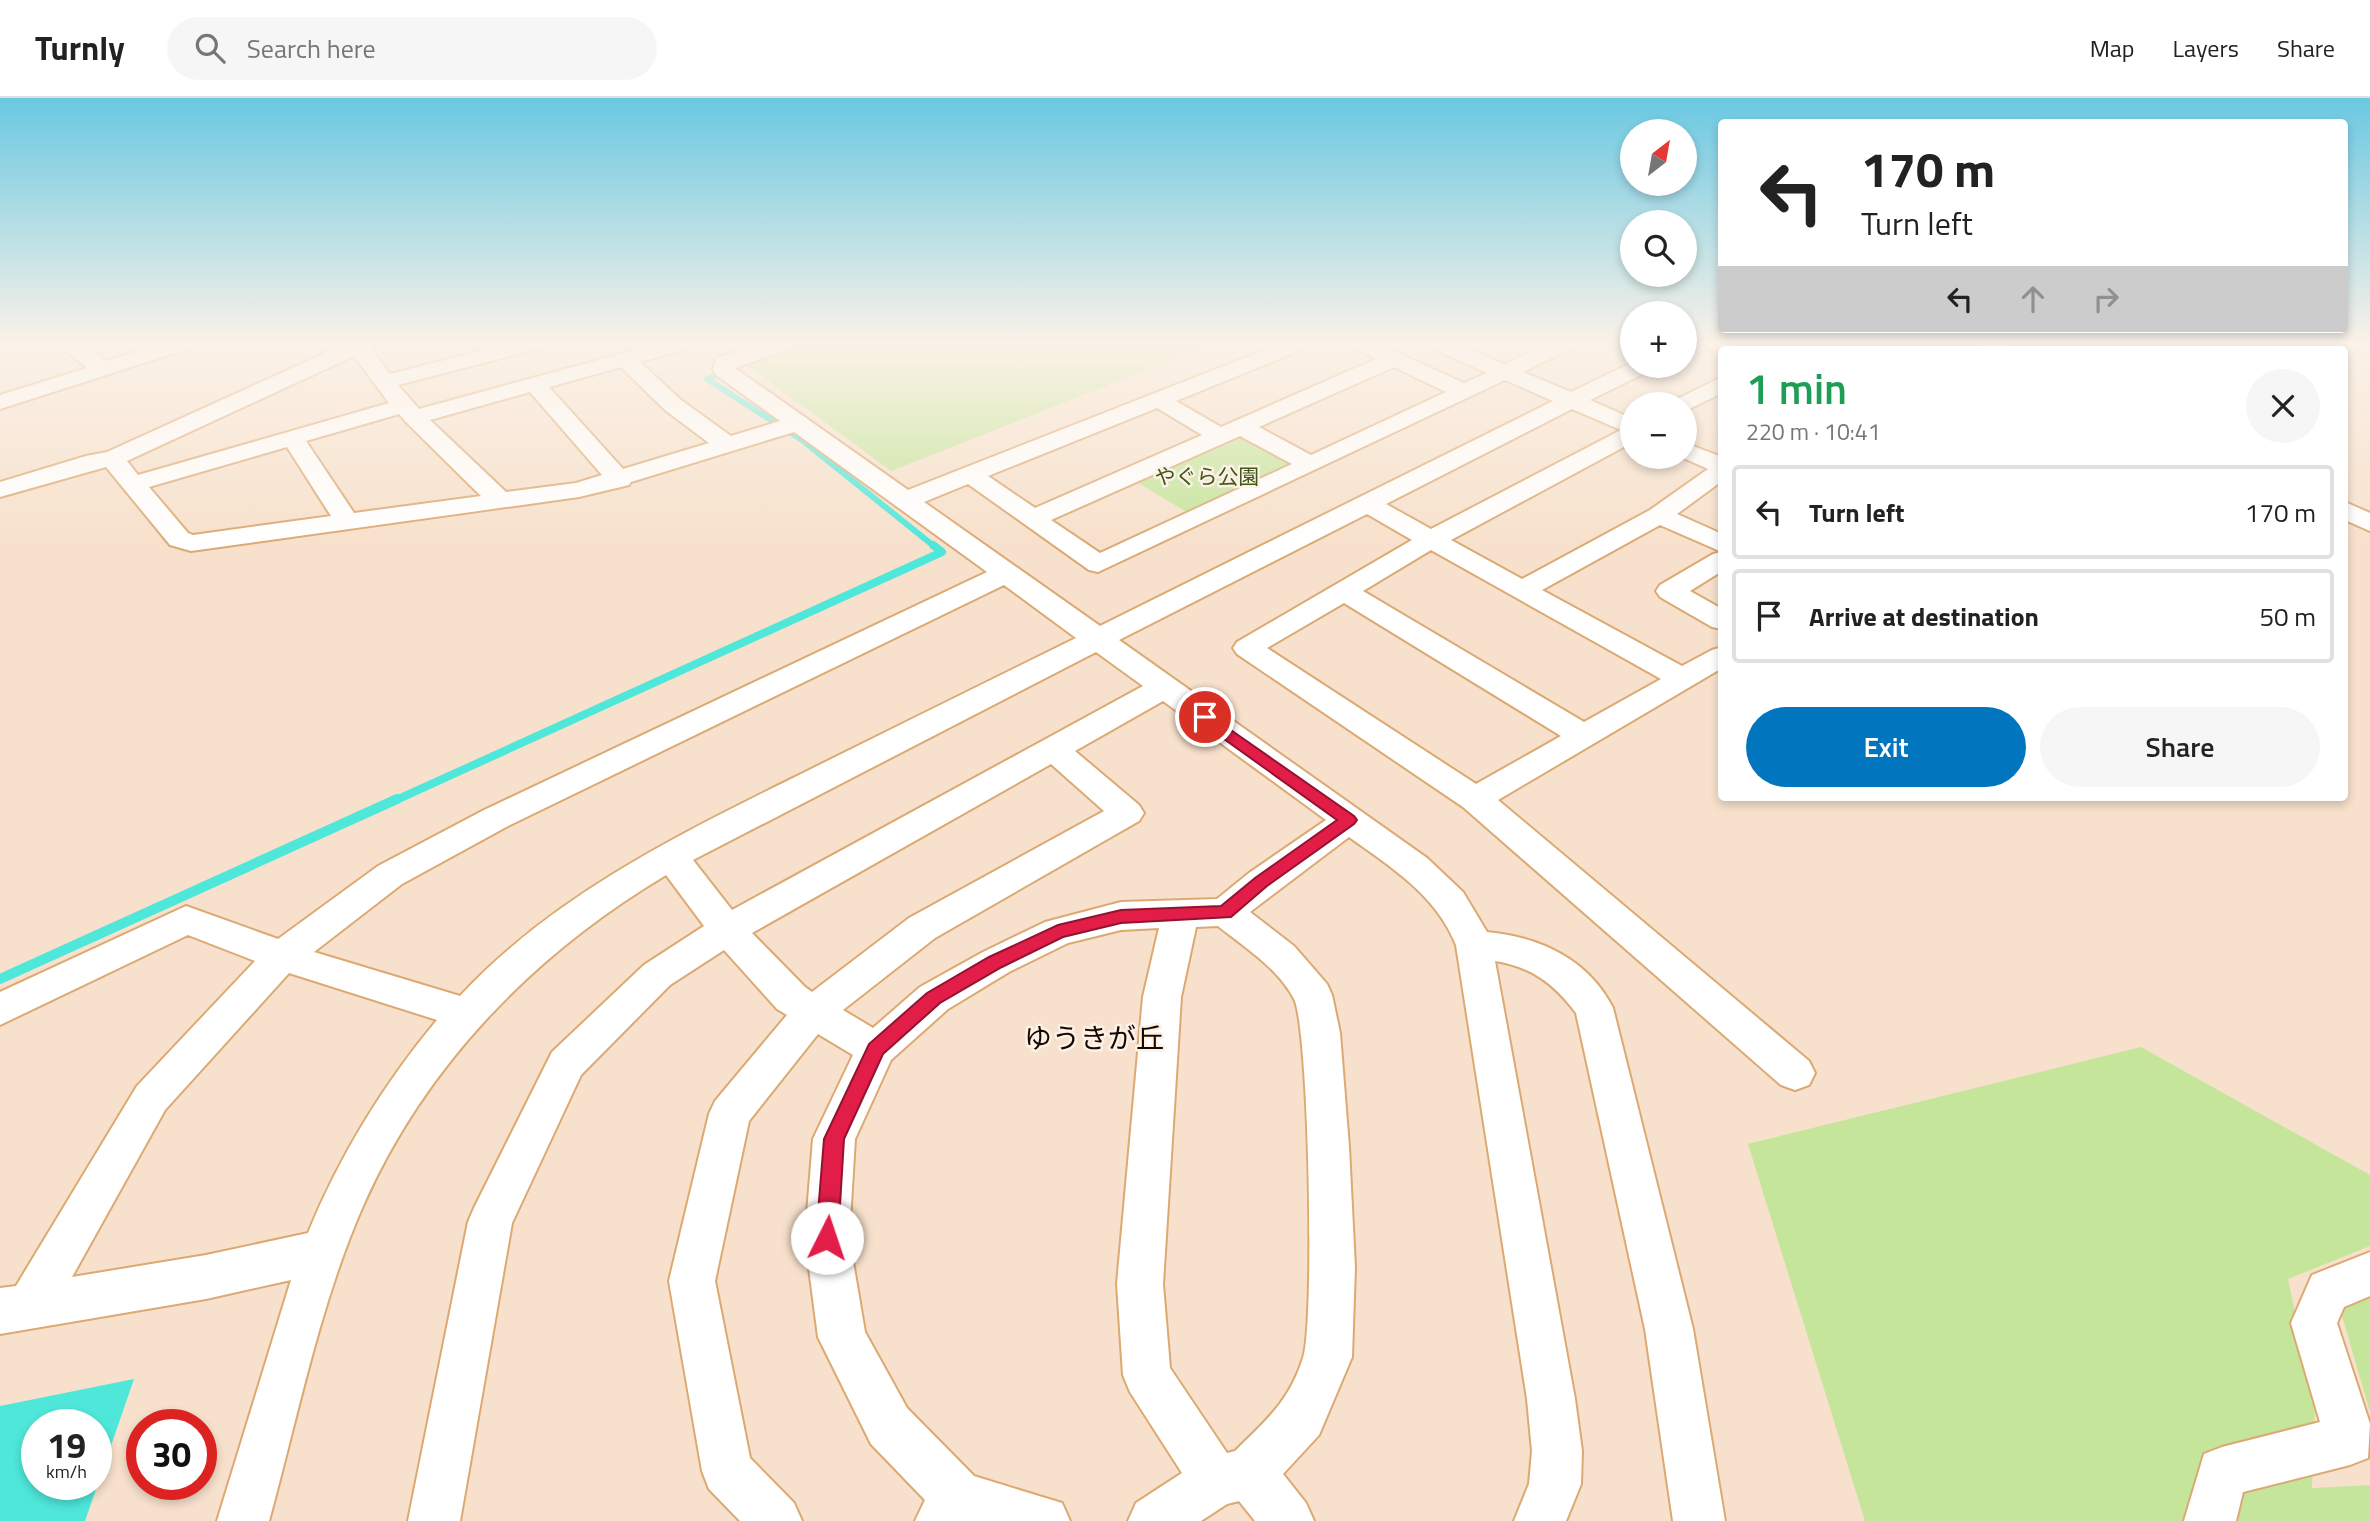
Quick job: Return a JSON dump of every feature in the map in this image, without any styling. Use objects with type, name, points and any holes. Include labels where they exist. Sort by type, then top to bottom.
[{"type":"street","points":[[0,490],[94,461],[112,459],[220,410]]},
{"type":"street","points":[[558,410],[620,480]]},
{"type":"street","points":[[680,410],[729,446]]},
{"type":"street","points":[[780,410],[1415,867],[1448,895],[1465,918],[1474,945],[1551,1399],[1557,1451],[1555,1484],[1540,1521]]},
{"type":"street","points":[[906,500],[1136,410]]},
{"type":"street","points":[[1182,410],[1310,464]]},
{"type":"street","points":[[1034,518],[1279,410]]},
{"type":"street","points":[[972,476],[1098,564],[1425,410]]},
{"type":"street","points":[[243,1521],[323,1251],[358,1172],[394,1109],[427,1060],[466,1014],[560,928],[611,892],[671,856],[1551,410]]},
{"type":"street","points":[[1593,410],[1620,422]]},
{"type":"street","points":[[132,484],[292,437],[409,411],[502,502]]},
{"type":"street","points":[[112,459],[178,540],[191,543],[579,490],[620,480],[798,423]]},
{"type":"street","points":[[292,437],[348,522]]},
{"type":"street","points":[[1620,440],[1430,541],[1247,648],[1475,799],[1795,1073]]},
{"type":"street","points":[[1697,456],[1718,466]]},
{"type":"street","points":[[1521,590],[1659,514],[1718,471]]},
{"type":"street","points":[[1367,504],[1683,679]]},
{"type":"street","points":[[2348,512],[2370,523]]},
{"type":"street","points":[[1659,514],[1718,542]]},
{"type":"street","points":[[1718,562],[1670,591],[1718,619]]},
{"type":"street","points":[[15,1309],[151,1098],[282,956],[390,875],[496,818],[1007,573]]},
{"type":"street","points":[[1344,591],[1584,736]]},
{"type":"street","points":[[1475,799],[1718,658]]},
{"type":"street","points":[[434,1521],[491,1222],[566,1064],[657,975],[727,930],[1163,688]]},
{"type":"street","points":[[776,1521],[727,1471],[691,1281],[730,1114],[812,1013],[922,928],[1127,813],[1053,750]]},
{"type":"street","points":[[1044,1521],[950,1509],[889,1426],[842,1337],[827,1238],[834,1139],[876,1049],[934,998],[996,962],[1058,932],[1121,916],[1225,912],[1261,882],[1349,820]]},
{"type":"street","points":[[671,856],[727,930],[791,998],[876,1049]]},
{"type":"street","points":[[1154,1521],[1233,1477],[1302,1418],[1328,1357],[1332,1267],[1328,1147],[1320,1032],[1314,995],[1281,956],[1225,912]]},
{"type":"street","points":[[1181,913],[1162,997],[1140,1284],[1147,1375],[1233,1477],[1288,1521]]},
{"type":"street","points":[[0,1034],[16,1001],[187,920],[282,956],[466,1014]]},
{"type":"street","points":[[1474,945],[1511,948],[1539,957],[1574,981],[1594,1008],[1670,1329],[1699,1521]]},
{"type":"street","points":[[15,1309],[206,1277],[323,1251]]},
{"type":"street","points":[[2210,1521],[2222,1472],[2350,1440],[2314,1323],[2328,1291],[2370,1274]]},
{"type":"green space","points":[[809,410],[1044,410],[891,471]]},
{"type":"green space","name":"やぐら公園","points":[[1238,434],[1295,465],[1188,513],[1135,481]]},
{"type":"green space","points":[[2141,1047],[2370,1175],[2370,1246],[2288,1279],[2315,1408],[2312,1488],[2370,1485],[2370,1521],[1865,1521],[1748,1144]]},
{"type":"green space","points":[[2370,1296],[2370,1412],[2340,1309]]},
{"type":"water","points":[[134,1379],[112,1443],[112,1409],[21,1409],[21,1500],[92,1500],[85,1521],[0,1521],[0,1406]]},
{"type":"waterway","points":[[756,410],[802,440],[935,547]]},
{"type":"waterway","points":[[394,801],[942,552],[933,545]]},
{"type":"waterway","points":[[0,979],[397,799]]},
{"type":"district","name":"ゆうきが丘","points":[[1094,1037]]},
{"type":"route","points":[[827,1238],[834,1139],[876,1049],[934,998],[996,962],[1058,932],[1121,916],[1225,912],[1261,882],[1349,820],[1205,717]]}]
